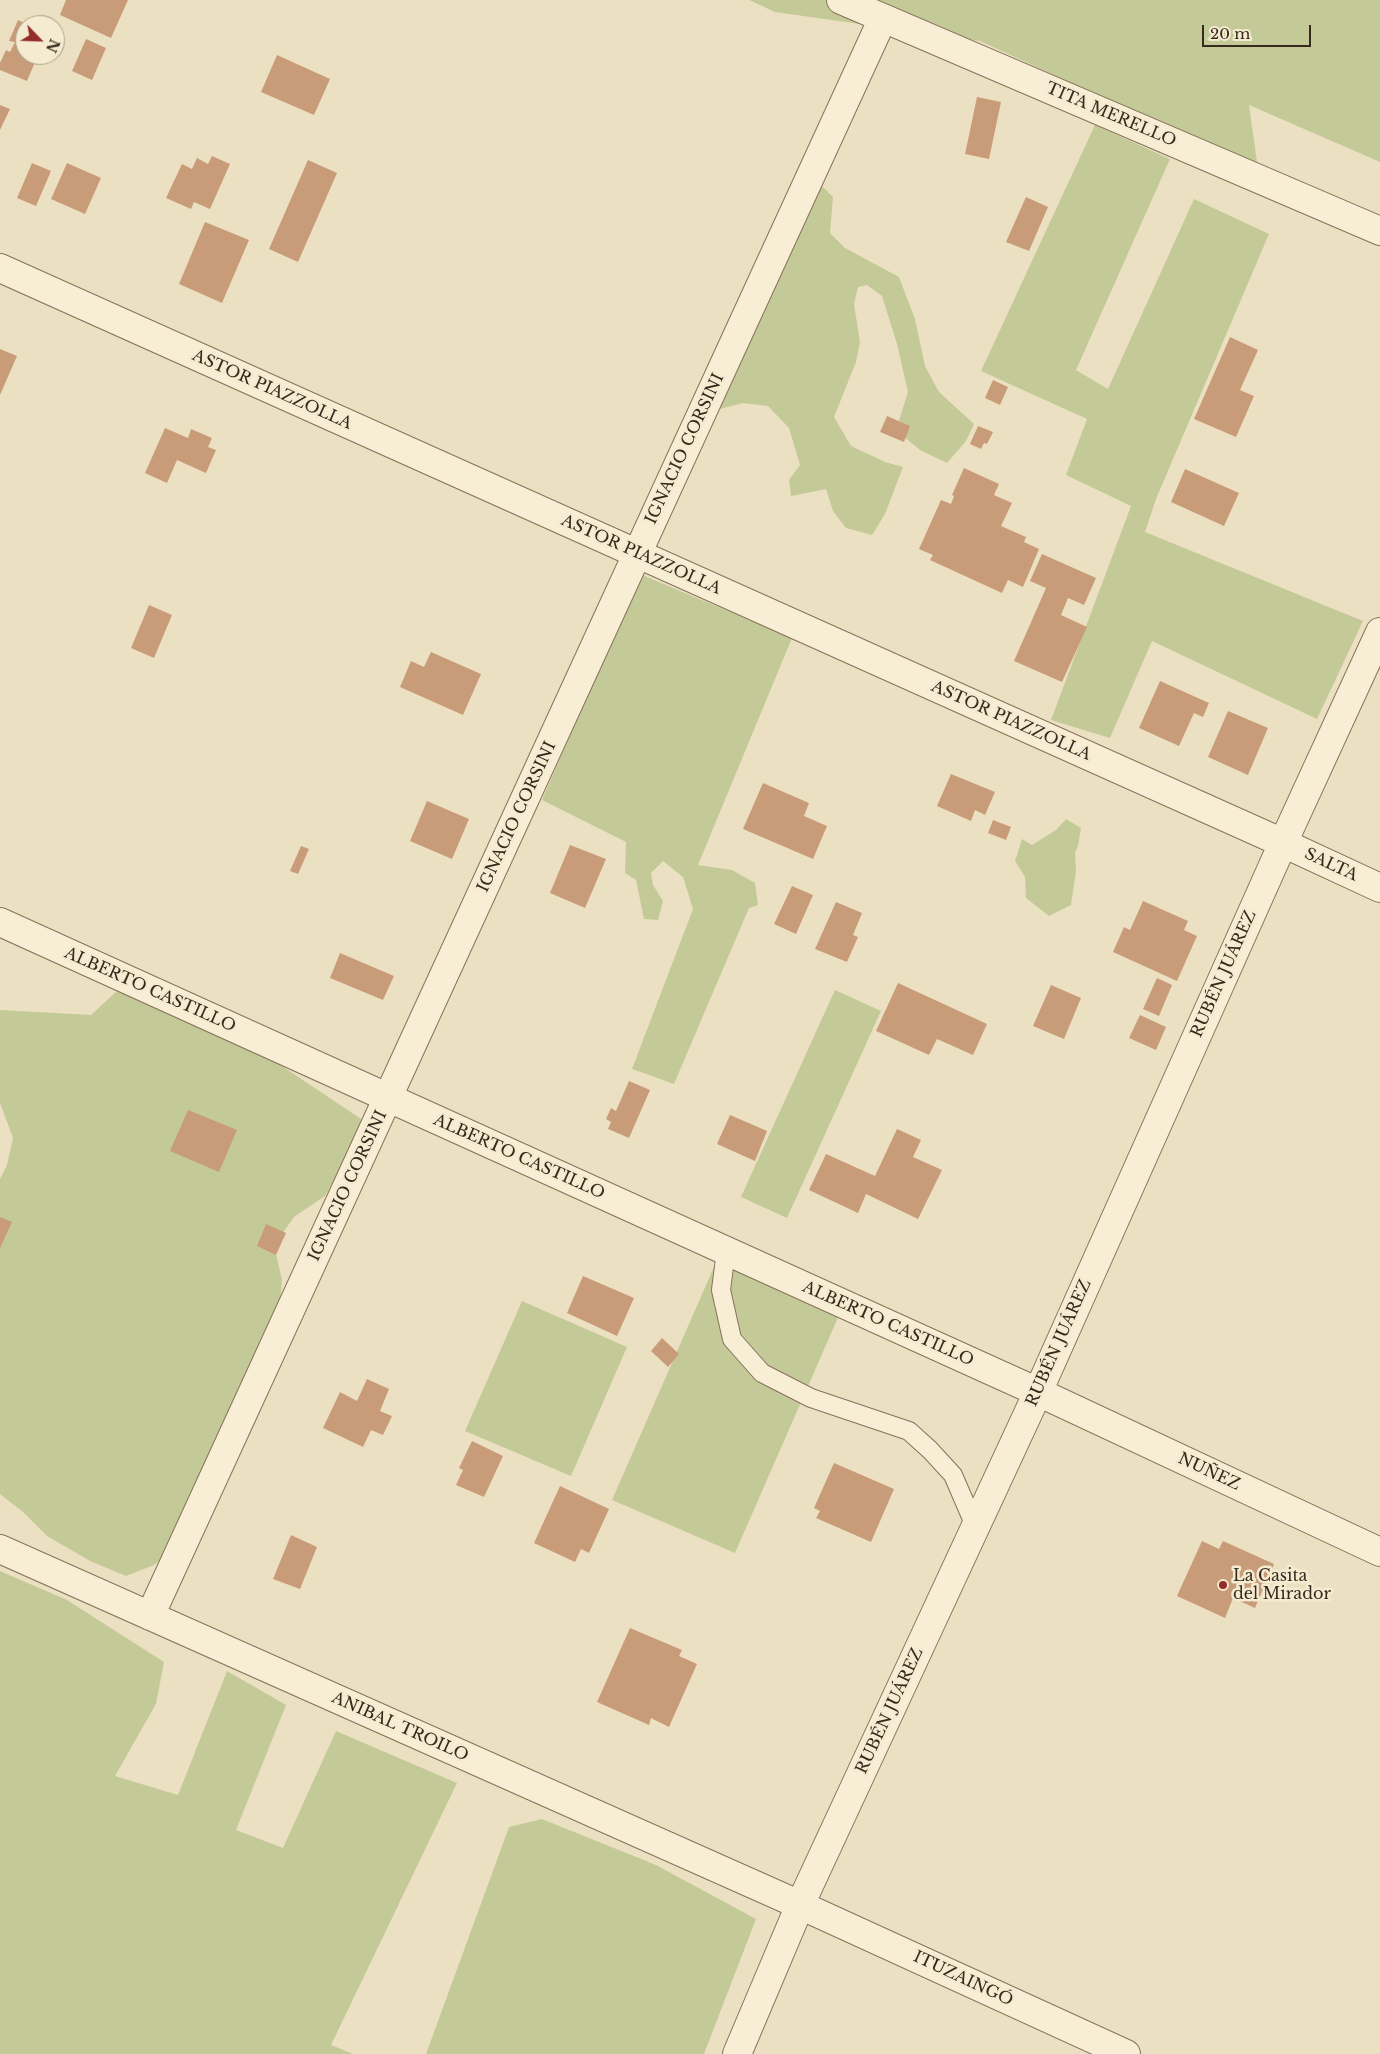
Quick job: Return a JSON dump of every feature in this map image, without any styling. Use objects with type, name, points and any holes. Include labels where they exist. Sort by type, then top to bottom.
[{"type":"street","name":"TITA MERELLO","points":[[841,0],[1380,231]]},
{"type":"street","name":"IGNACIO CORSINI","points":[[150,1616],[883,18]]},
{"type":"street","name":"ASTOR PIAZZOLLA","points":[[0,268],[1283,843]]},
{"type":"street","name":"RUBÉN JUÁREZ","points":[[737,2054],[800,1905],[1038,1392],[1283,843],[1380,632]]},
{"type":"street","name":"SALTA","points":[[1283,843],[1380,888]]},
{"type":"street","name":"ALBERTO CASTILLO","points":[[0,922],[1038,1392]]},
{"type":"street","name":"NUÑEZ","points":[[1038,1392],[1380,1552]]},
{"type":"street","name":"ANIBAL TROILO","points":[[0,1549],[800,1905]]},
{"type":"street","name":"ITUZAINGÓ","points":[[800,1905],[1126,2054]]},
{"type":"lane","points":[[726,1251],[721,1290],[732,1339],[762,1374],[811,1398],[909,1432],[930,1450],[953,1475],[976,1526]]},
{"type":"green space","points":[[749,0],[1380,0],[1380,162],[1249,105],[1258,169],[980,41],[775,12]]},
{"type":"green space","points":[[1095,125],[1170,159],[1076,370],[1108,389],[1194,199],[1269,234],[1156,499],[1145,532],[1363,621],[1317,719],[1152,641],[1110,738],[1051,720],[1131,506],[1066,475],[1087,419],[981,371]]},
{"type":"green space","points":[[823,187],[833,197],[830,233],[845,248],[899,277],[915,319],[925,366],[939,392],[974,424],[966,441],[947,463],[920,450],[896,430],[908,392],[897,344],[882,296],[867,285],[858,287],[854,304],[860,342],[856,362],[834,417],[851,446],[885,462],[903,467],[885,514],[872,535],[846,528],[833,511],[826,489],[791,496],[789,480],[800,465],[789,428],[768,406],[743,403],[712,411],[811,191]]},
{"type":"green space","points":[[640,574],[792,638],[698,865],[732,870],[755,883],[758,905],[749,908],[674,1084],[632,1069],[693,909],[683,877],[663,861],[651,873],[653,885],[663,901],[658,920],[644,919],[636,880],[625,873],[626,842],[542,800]]},
{"type":"green space","points":[[1066,819],[1081,828],[1075,853],[1076,871],[1071,905],[1049,916],[1026,898],[1025,877],[1015,861],[1022,839],[1032,845],[1056,830]]},
{"type":"green space","points":[[835,990],[881,1011],[787,1218],[741,1197]]},
{"type":"green space","points":[[117,991],[246,1042],[367,1123],[325,1196],[294,1217],[274,1245],[282,1280],[280,1303],[186,1537],[154,1565],[126,1576],[90,1561],[47,1536],[23,1512],[0,1494],[0,1179],[7,1165],[13,1138],[0,1103],[0,1010],[91,1015]]},
{"type":"green space","points":[[717,1260],[840,1313],[735,1553],[612,1500]]},
{"type":"green space","points":[[522,1301],[627,1347],[571,1476],[465,1431]]},
{"type":"green space","points":[[0,1571],[67,1600],[164,1662],[156,1704],[115,1776],[178,1795],[227,1671],[286,1705],[236,1830],[283,1848],[336,1731],[457,1783],[331,2045],[353,2054],[0,2054]]},
{"type":"green space","points":[[542,1819],[656,1865],[756,1919],[704,2054],[426,2054],[509,1827]]},
{"type":"building","points":[[66,0],[128,0],[111,38],[65,17],[65,15],[60,15]]},
{"type":"building","points":[[15,27],[15,42],[9,41]]},
{"type":"building","points":[[86,39],[106,48],[92,80],[72,71]]},
{"type":"building","points":[[15,42],[15,65],[34,65],[27,81],[0,70],[0,63],[6,50],[10,52]]},
{"type":"building","points":[[277,55],[330,79],[314,115],[261,92]]},
{"type":"building","points":[[977,97],[1001,102],[989,159],[965,154]]},
{"type":"building","points":[[0,105],[10,109],[0,130]]},
{"type":"building","points":[[212,156],[230,164],[210,209],[194,202],[191,209],[166,198],[182,164],[192,169],[197,158],[208,164]]},
{"type":"building","points":[[308,160],[337,173],[298,262],[269,249]]},
{"type":"building","points":[[32,163],[51,171],[36,206],[17,198]]},
{"type":"building","points":[[67,163],[101,178],[85,214],[51,199]]},
{"type":"building","points":[[1026,197],[1048,207],[1029,251],[1006,242]]},
{"type":"building","points":[[205,222],[249,240],[222,303],[179,284]]},
{"type":"building","points":[[1230,337],[1258,350],[1240,390],[1254,396],[1236,437],[1194,419]]},
{"type":"building","points":[[0,349],[17,356],[0,395]]},
{"type":"building","points":[[993,380],[1008,387],[1000,405],[985,398]]},
{"type":"building","points":[[887,416],[910,426],[904,442],[880,432]]},
{"type":"building","points":[[978,426],[993,432],[987,444],[984,443],[981,449],[970,444]]},
{"type":"building","points":[[165,428],[188,438],[191,429],[212,438],[208,447],[216,450],[206,473],[177,460],[167,483],[145,473]]},
{"type":"building","points":[[964,468],[999,484],[994,495],[1012,503],[1001,526],[1026,537],[1024,542],[1039,549],[1023,587],[1008,580],[1002,593],[930,560],[933,555],[919,549],[941,500],[951,504],[954,496],[952,495]]},
{"type":"building","points":[[1185,469],[1239,493],[1224,526],[1171,502]]},
{"type":"building","points":[[1042,554],[1096,578],[1084,605],[1068,598],[1061,615],[1087,627],[1062,682],[1014,661],[1046,588],[1030,581]]},
{"type":"building","points":[[149,605],[172,615],[154,658],[131,648]]},
{"type":"building","points":[[431,652],[481,674],[463,715],[400,687],[411,661],[424,667]]},
{"type":"building","points":[[1160,681],[1209,703],[1203,717],[1194,713],[1179,746],[1139,728]]},
{"type":"building","points":[[1228,711],[1268,728],[1248,775],[1208,757]]},
{"type":"building","points":[[951,774],[995,792],[985,815],[975,810],[971,821],[937,806]]},
{"type":"building","points":[[763,783],[809,803],[804,816],[827,826],[813,859],[743,829]]},
{"type":"building","points":[[427,801],[469,819],[452,859],[410,841]]},
{"type":"building","points":[[993,820],[1011,827],[1006,840],[988,833]]},
{"type":"building","points":[[570,845],[606,859],[585,908],[550,893]]},
{"type":"building","points":[[301,846],[309,849],[298,874],[290,871]]},
{"type":"building","points":[[792,886],[813,895],[796,934],[774,924]]},
{"type":"building","points":[[1143,901],[1188,921],[1184,930],[1197,936],[1177,981],[1113,952],[1124,927],[1130,930]]},
{"type":"building","points":[[836,902],[862,913],[853,935],[858,937],[847,962],[815,949]]},
{"type":"building","points":[[340,953],[394,976],[383,1000],[330,978]]},
{"type":"building","points":[[1157,978],[1172,985],[1159,1016],[1143,1009]]},
{"type":"building","points":[[898,983],[987,1024],[973,1055],[937,1039],[929,1055],[876,1031]]},
{"type":"building","points":[[1051,985],[1081,998],[1064,1039],[1033,1026]]},
{"type":"building","points":[[1140,1015],[1166,1027],[1156,1050],[1129,1038]]},
{"type":"building","points":[[629,1081],[650,1090],[629,1138],[608,1129],[611,1122],[606,1119],[611,1108],[616,1111]]},
{"type":"building","points":[[188,1110],[237,1130],[219,1172],[170,1151]]},
{"type":"building","points":[[730,1115],[767,1131],[755,1161],[717,1144]]},
{"type":"building","points":[[897,1129],[921,1140],[913,1157],[942,1170],[918,1219],[866,1194],[858,1213],[809,1190],[826,1154],[875,1176]]},
{"type":"building","points":[[0,1217],[12,1222],[0,1248]]},
{"type":"building","points":[[266,1224],[286,1233],[276,1255],[257,1246]]},
{"type":"building","points":[[583,1276],[634,1298],[617,1336],[567,1313]]},
{"type":"building","points":[[662,1338],[679,1354],[668,1367],[651,1351]]},
{"type":"building","points":[[367,1379],[389,1389],[380,1411],[392,1416],[383,1435],[371,1430],[363,1447],[323,1428],[340,1392],[357,1401]]},
{"type":"building","points":[[472,1441],[503,1456],[484,1497],[456,1485],[463,1470],[459,1468]]},
{"type":"building","points":[[834,1463],[894,1489],[871,1542],[816,1518],[820,1511],[814,1508]]},
{"type":"building","points":[[560,1486],[609,1509],[589,1553],[581,1549],[575,1562],[534,1543]]},
{"type":"building","points":[[291,1535],[317,1547],[300,1589],[273,1579]]},
{"type":"building","name":"La Casita del Mirador","points":[[1202,1541],[1219,1549],[1223,1541],[1274,1564],[1255,1608],[1233,1598],[1225,1618],[1177,1596]]},
{"type":"building","points":[[630,1628],[682,1650],[679,1656],[697,1664],[669,1727],[651,1718],[649,1725],[597,1702]]},
{"type":"place","name":"La Casita del Mirador","points":[[1223,1585]]}]
